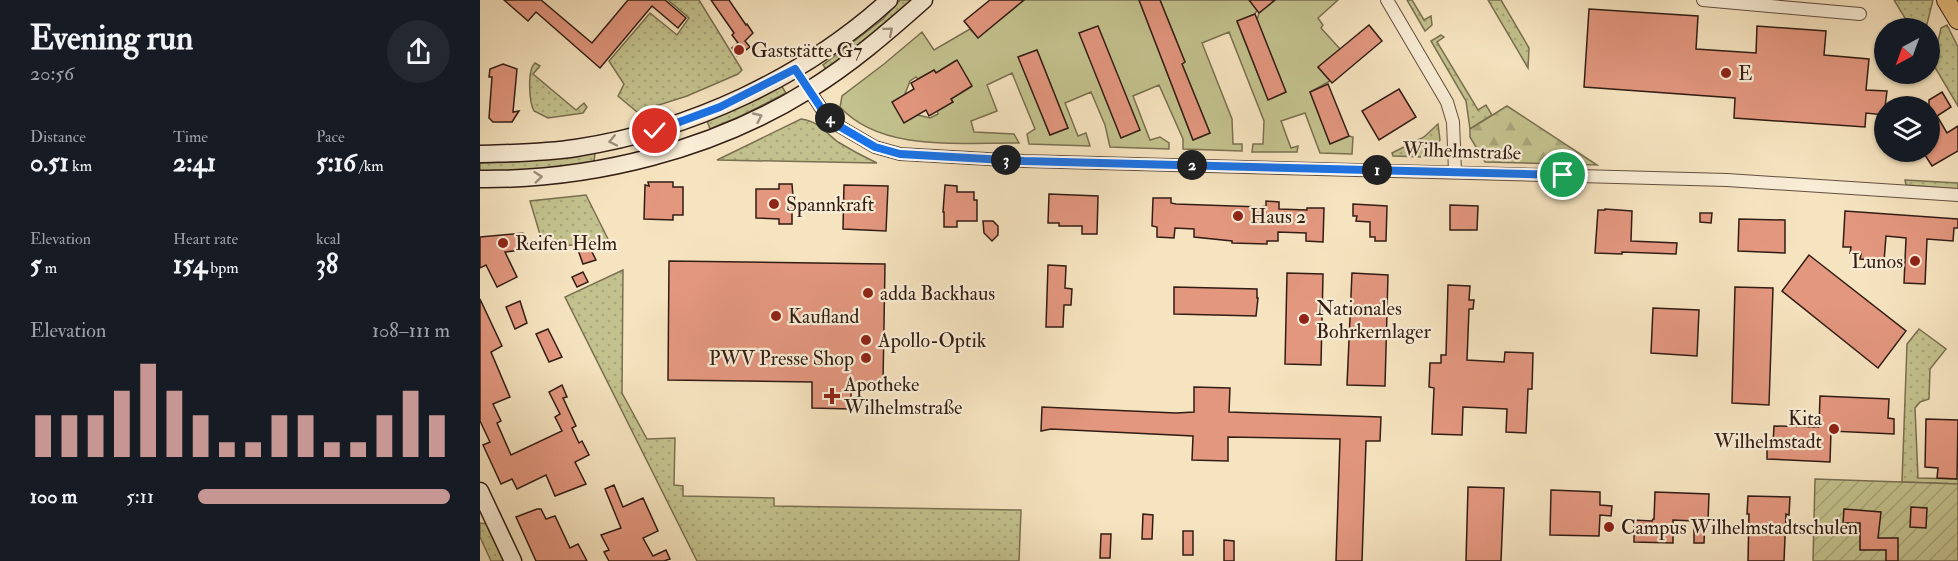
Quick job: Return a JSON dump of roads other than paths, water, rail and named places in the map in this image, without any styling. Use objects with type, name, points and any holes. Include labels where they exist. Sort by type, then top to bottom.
[{"type":"main road","points":[[480,154],[575,148],[655,131],[697,116],[744,96],[814,59],[852,32],[889,0]]},
{"type":"main road","points":[[480,179],[528,178],[604,169],[662,154],[706,139],[758,117],[809,90],[871,46],[924,0]]},
{"type":"main road","points":[[1946,0],[1958,20]]},
{"type":"main road","name":"Wilhelmstraße","points":[[795,69],[809,90]]},
{"type":"main road","points":[[697,116],[706,139]]},
{"type":"main road","points":[[480,491],[513,561]]},
{"type":"street","points":[[1387,0],[1447,102],[1453,123],[1455,172]]},
{"type":"street","points":[[1703,0],[1860,14]]},
{"type":"street","name":"Wilhelmstraße","points":[[809,90],[823,111],[839,126],[875,147],[900,154],[1024,161],[1727,180],[1958,195]]},
{"type":"place","name":"Gaststätte G7","points":[[739,50]]},
{"type":"place","name":"E","points":[[1726,73]]},
{"type":"place","name":"Spannkraft","points":[[774,204]]},
{"type":"place","name":"Haus 2","points":[[1238,216]]},
{"type":"place","name":"Reifen Helm","points":[[503,243]]},
{"type":"place","name":"Lunos","points":[[1915,261]]},
{"type":"place","name":"adda Backhaus","points":[[868,293]]},
{"type":"place","name":"Kaufland","points":[[776,316]]},
{"type":"place","name":"Nationales Bohrkernlager","points":[[1304,319]]},
{"type":"place","name":"Apollo-Optik","points":[[866,340]]},
{"type":"place","name":"PWV Presse Shop","points":[[866,358]]},
{"type":"place","name":"Apotheke Wilhelmstraße","points":[[832,396]]},
{"type":"place","name":"Kita Wilhelmstadt","points":[[1834,429]]},
{"type":"place","name":"Campus Wilhelmstadtschulen","points":[[1609,527]]}]
